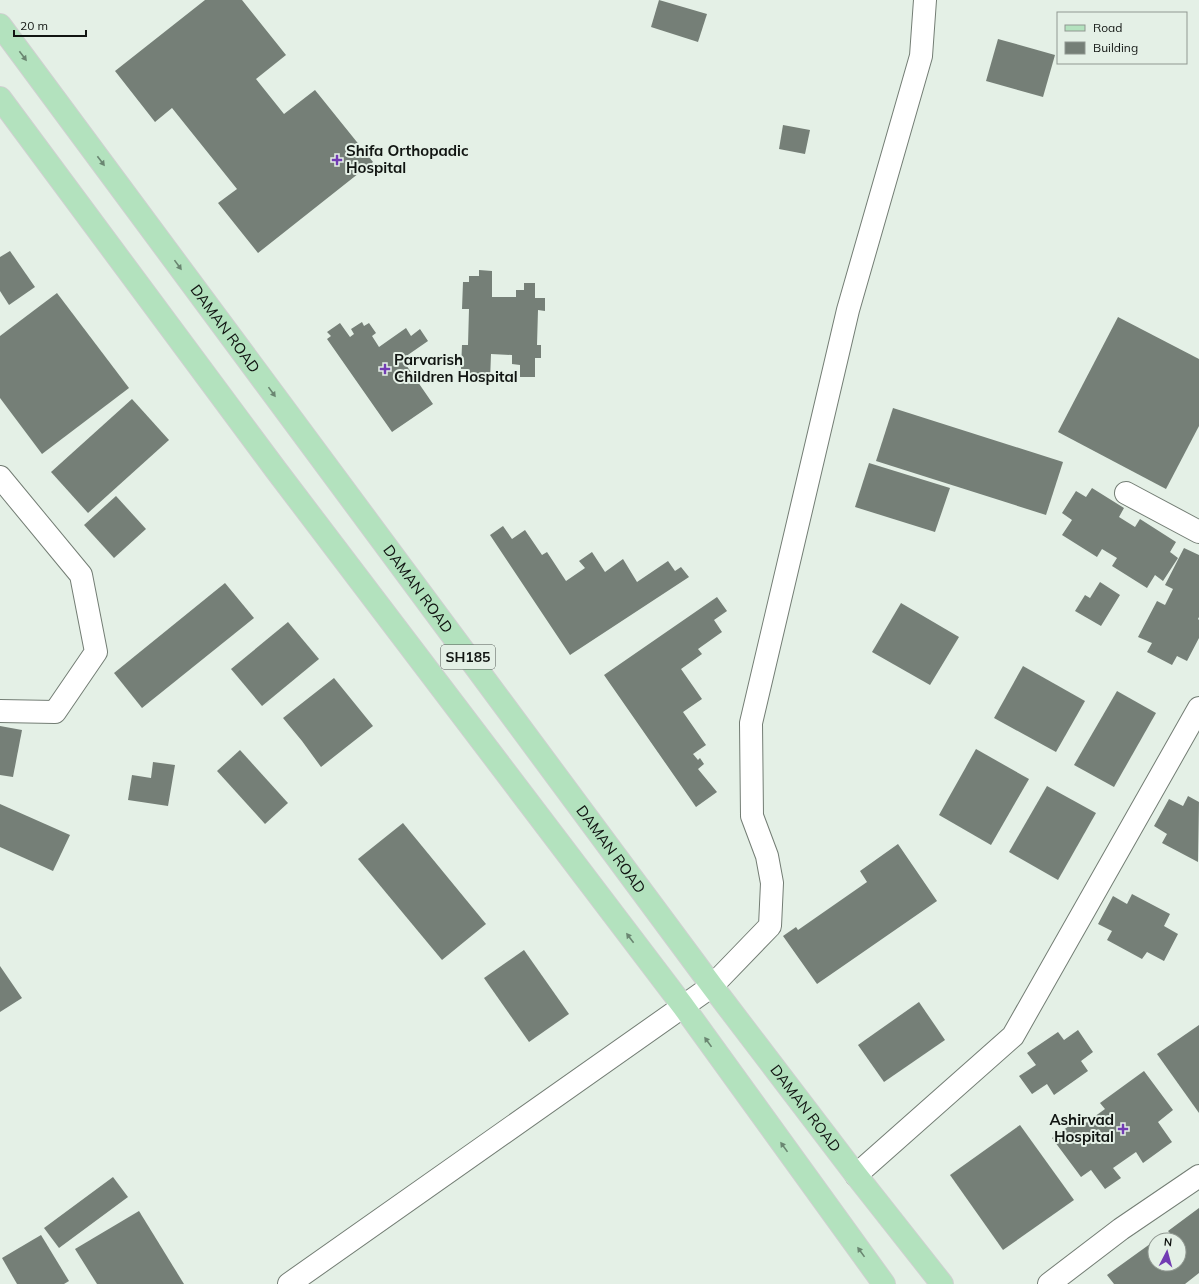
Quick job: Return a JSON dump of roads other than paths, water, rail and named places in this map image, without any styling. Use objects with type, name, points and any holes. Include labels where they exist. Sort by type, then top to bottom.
[{"type":"main road","name":"DAMAN ROAD","points":[[0,25],[712,986],[856,1176],[942,1284]]},
{"type":"main road","points":[[0,98],[276,470],[683,1006],[884,1284]]},
{"type":"street","points":[[289,1284],[712,986],[770,926],[772,883],[768,856],[752,816],[751,723],[848,310],[921,56],[925,0]]},
{"type":"street","points":[[0,477],[81,575],[96,652],[55,712],[0,711]]},
{"type":"street","points":[[1126,493],[1199,532]]},
{"type":"street","points":[[856,1176],[1013,1036],[1199,708]]},
{"type":"street","points":[[1049,1284],[1121,1229],[1199,1176]]},
{"type":"place","name":"Shifa Orthopadic Hospital","points":[[337,160]]},
{"type":"place","name":"Parvarish Children Hospital","points":[[385,369]]},
{"type":"place","name":"Ashirvad Hospital","points":[[1123,1129]]}]
